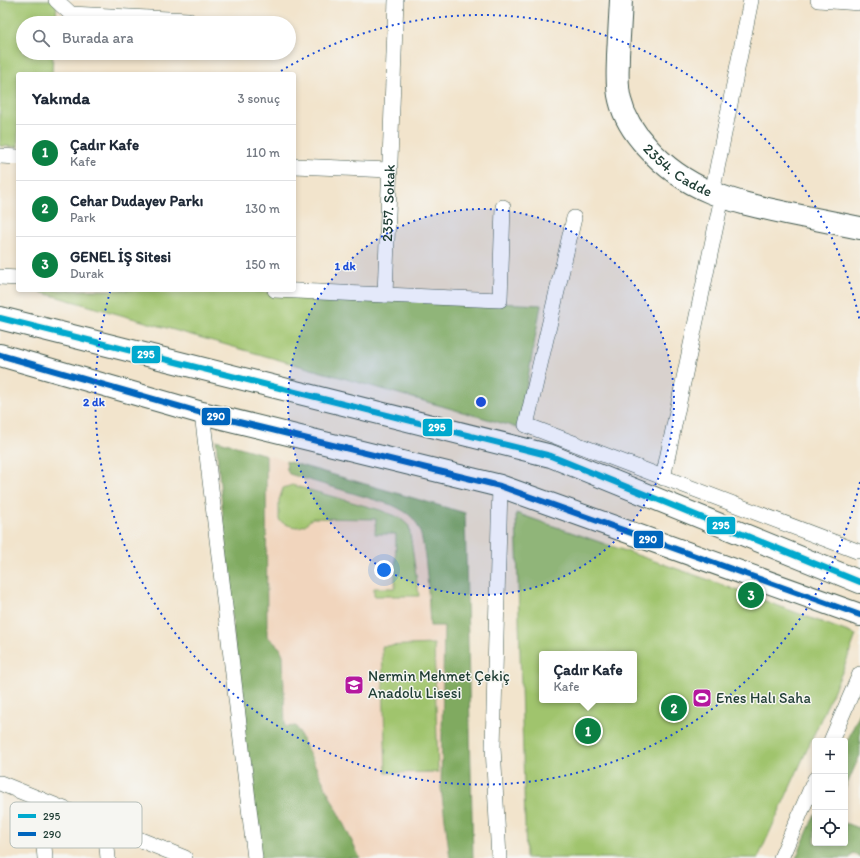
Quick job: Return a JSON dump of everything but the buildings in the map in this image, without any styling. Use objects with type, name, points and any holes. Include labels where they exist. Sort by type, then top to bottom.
[{"type":"main road","name":"2354. Cadde","points":[[621,0],[617,85],[620,100],[624,113],[631,127],[640,140],[658,158],[687,181],[717,195],[744,204],[860,228]]},
{"type":"main road","points":[[0,318],[551,456],[860,582]]},
{"type":"main road","points":[[0,355],[202,413],[500,486],[860,615]]},
{"type":"street","points":[[56,0],[71,14],[110,16]]},
{"type":"street","name":"2357. Sokak","points":[[385,295],[396,0]]},
{"type":"street","points":[[663,478],[717,195],[751,0]]},
{"type":"street","points":[[818,0],[860,3]]},
{"type":"street","points":[[0,156],[16,157]]},
{"type":"street","points":[[296,166],[390,170]]},
{"type":"street","points":[[296,291],[500,300],[503,207]]},
{"type":"street","points":[[574,218],[526,425],[857,551]]},
{"type":"street","points":[[0,277],[16,278]]},
{"type":"street","points":[[202,413],[255,858]]},
{"type":"street","points":[[499,858],[493,748],[500,486]]},
{"type":"street","points":[[757,540],[767,517]]},
{"type":"street","points":[[832,738],[860,674]]},
{"type":"street","points":[[0,783],[47,802]]},
{"type":"street","points":[[781,858],[812,785]]},
{"type":"street","points":[[142,841],[185,858]]},
{"type":"street","points":[[44,848],[45,858]]},
{"type":"street","points":[[107,848],[108,858]]},
{"type":"shaded area","name":"Nermin Mehmet Çekiç Anadolu Lisesi","points":[[216,440],[465,513],[473,858],[254,858]]},
{"type":"green space","points":[[0,0],[57,0],[56,16],[16,16],[16,60],[53,60],[52,72],[16,72],[16,147],[0,146]]},
{"type":"green space","points":[[40,292],[265,292],[541,305],[519,428]]},
{"type":"green space","points":[[216,440],[266,455],[267,636],[280,648],[283,655],[285,727],[296,726],[360,858],[254,858]]},
{"type":"green space","points":[[286,461],[465,513],[473,858],[450,858],[441,788],[444,626],[430,626],[428,587],[423,542],[415,521],[410,516],[392,505],[289,474]]},
{"type":"green space","points":[[292,485],[380,510],[400,518],[409,526],[419,596],[374,596],[374,588],[395,588],[396,534],[375,534],[376,519],[312,518],[307,523],[299,527],[288,525],[280,521],[279,500],[283,488]]},
{"type":"green space","points":[[516,513],[712,581],[856,635],[843,670],[758,858],[526,858]]},
{"type":"green space","points":[[434,644],[438,772],[386,773],[382,646]]},
{"type":"green space","points":[[860,712],[860,755],[848,782],[848,774],[848,739]]},
{"type":"green space","points":[[812,821],[812,846],[848,846],[848,824],[858,828],[860,824],[860,857],[853,853],[850,858],[796,858]]},
{"type":"transit line","name":"295","points":[[0,318],[551,456],[860,582]]},
{"type":"transit line","name":"290","points":[[0,355],[202,413],[500,486],[860,615]]},
{"type":"place","name":"GENEL İŞ Sitesi","points":[[751,595]]},
{"type":"place","name":"Nermin Mehmet Çekiç Anadolu Lisesi","points":[[354,685]]},
{"type":"place","name":"Enes Halı Saha","points":[[702,698]]},
{"type":"place","name":"Cehar Dudayev Parkı","points":[[674,708]]},
{"type":"place","name":"Çadır Kafe","points":[[588,731]]}]
